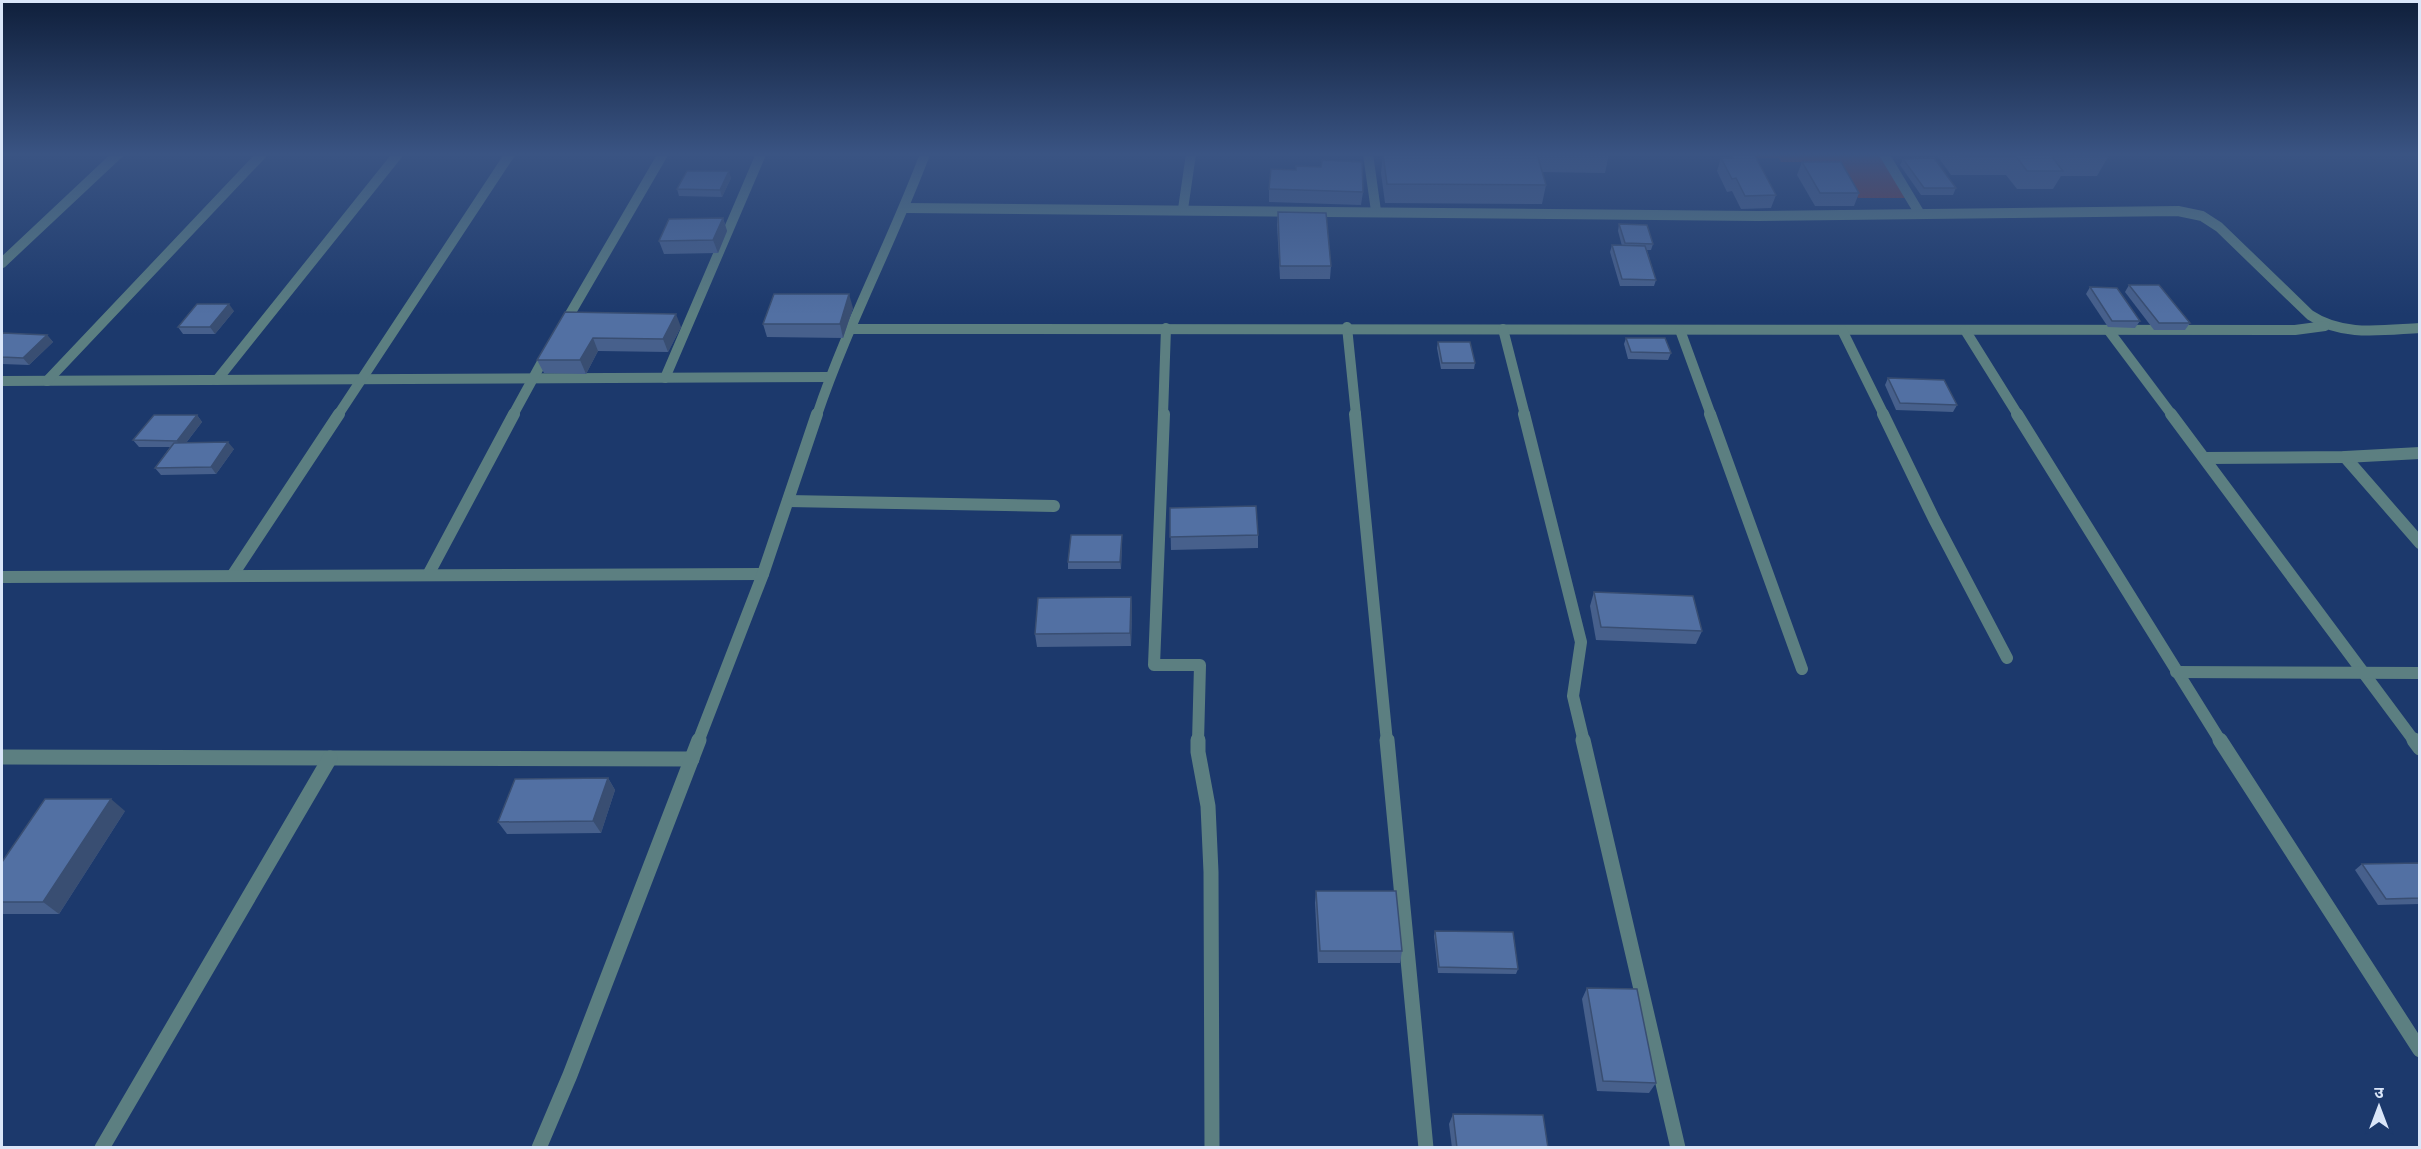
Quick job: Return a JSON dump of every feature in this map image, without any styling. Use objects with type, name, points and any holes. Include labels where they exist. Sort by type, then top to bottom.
[{"type":"street","points":[[2,263],[61,208]]},
{"type":"street","points":[[47,381],[211,208]]},
{"type":"street","points":[[217,380],[355,208]]},
{"type":"street","points":[[232,576],[475,208]]},
{"type":"street","points":[[428,575],[533,378],[632,208]]},
{"type":"street","points":[[665,378],[738,208]]},
{"type":"street","points":[[539,1148],[570,1075],[763,574],[830,377],[905,208],[1758,216],[2178,211],[2202,216],[2220,227],[2310,315],[2325,326]]},
{"type":"street","points":[[1916,208],[1920,214]]},
{"type":"street","points":[[853,329],[1347,327],[2109,331],[2310,329],[2325,326],[2344,330],[2420,328]]},
{"type":"street","points":[[1347,327],[1426,1148]]},
{"type":"street","points":[[1167,328],[1159,508],[1159,590],[1154,665],[1200,665],[1198,752],[1208,806],[1211,884],[1212,1148]]},
{"type":"street","points":[[1503,329],[1581,642],[1574,696],[1678,1148]]},
{"type":"street","points":[[1680,330],[1802,669]]},
{"type":"street","points":[[1842,330],[1934,519],[2007,658]]},
{"type":"street","points":[[1965,330],[2176,672],[2420,1050]]},
{"type":"street","points":[[2109,331],[2420,748]]},
{"type":"street","points":[[2,381],[830,377]]},
{"type":"street","points":[[2205,458],[2345,457],[2420,453]]},
{"type":"street","points":[[2345,457],[2420,543]]},
{"type":"street","points":[[789,501],[1054,506]]},
{"type":"street","points":[[2,577],[763,574]]},
{"type":"street","points":[[2176,672],[2420,673]]},
{"type":"street","points":[[2,757],[692,759]]},
{"type":"street","points":[[102,1148],[330,758]]},
{"type":"building","points":[[1278,212],[1326,213],[1331,266],[1280,266]]},
{"type":"building","points":[[723,218],[713,240],[659,241],[669,219]]},
{"type":"building","points":[[1619,224],[1647,225],[1653,244],[1625,243]]},
{"type":"building","points":[[1612,245],[1645,246],[1656,280],[1622,279]]},
{"type":"building","points":[[2129,285],[2159,285],[2190,323],[2159,323]]},
{"type":"building","points":[[2090,287],[2117,288],[2140,321],[2112,321]]},
{"type":"building","points":[[774,294],[849,294],[840,324],[763,324]]},
{"type":"building","points":[[197,304],[229,304],[210,327],[178,327]]},
{"type":"building","points":[[565,312],[676,314],[663,339],[593,338],[580,360],[537,360]]},
{"type":"building","points":[[3,333],[47,335],[23,358],[2,357]]},
{"type":"building","points":[[1626,338],[1665,338],[1671,353],[1631,352]]},
{"type":"building","points":[[1438,342],[1470,342],[1475,363],[1442,363]]},
{"type":"building","points":[[1888,378],[1944,380],[1957,405],[1900,403]]},
{"type":"building","points":[[154,415],[197,415],[177,441],[133,440]]},
{"type":"building","points":[[228,442],[211,467],[155,468],[174,443]]},
{"type":"building","points":[[1256,506],[1258,535],[1170,537],[1170,508]]},
{"type":"building","points":[[1071,535],[1122,535],[1120,562],[1068,562]]},
{"type":"building","points":[[1594,592],[1693,596],[1702,631],[1601,627]]},
{"type":"building","points":[[1131,597],[1130,633],[1035,634],[1038,598]]},
{"type":"building","points":[[608,778],[593,821],[498,822],[515,779]]},
{"type":"building","points":[[45,799],[111,799],[43,902],[2,902],[2,862]]},
{"type":"building","points":[[2420,863],[2420,898],[2386,899],[2362,864]]},
{"type":"building","points":[[1316,891],[1396,891],[1402,951],[1320,951]]},
{"type":"building","points":[[1435,931],[1513,932],[1518,969],[1439,967]]},
{"type":"building","points":[[1587,988],[1637,989],[1656,1083],[1603,1081]]},
{"type":"building","points":[[1453,1114],[1543,1115],[1548,1148],[1457,1148]]}]
